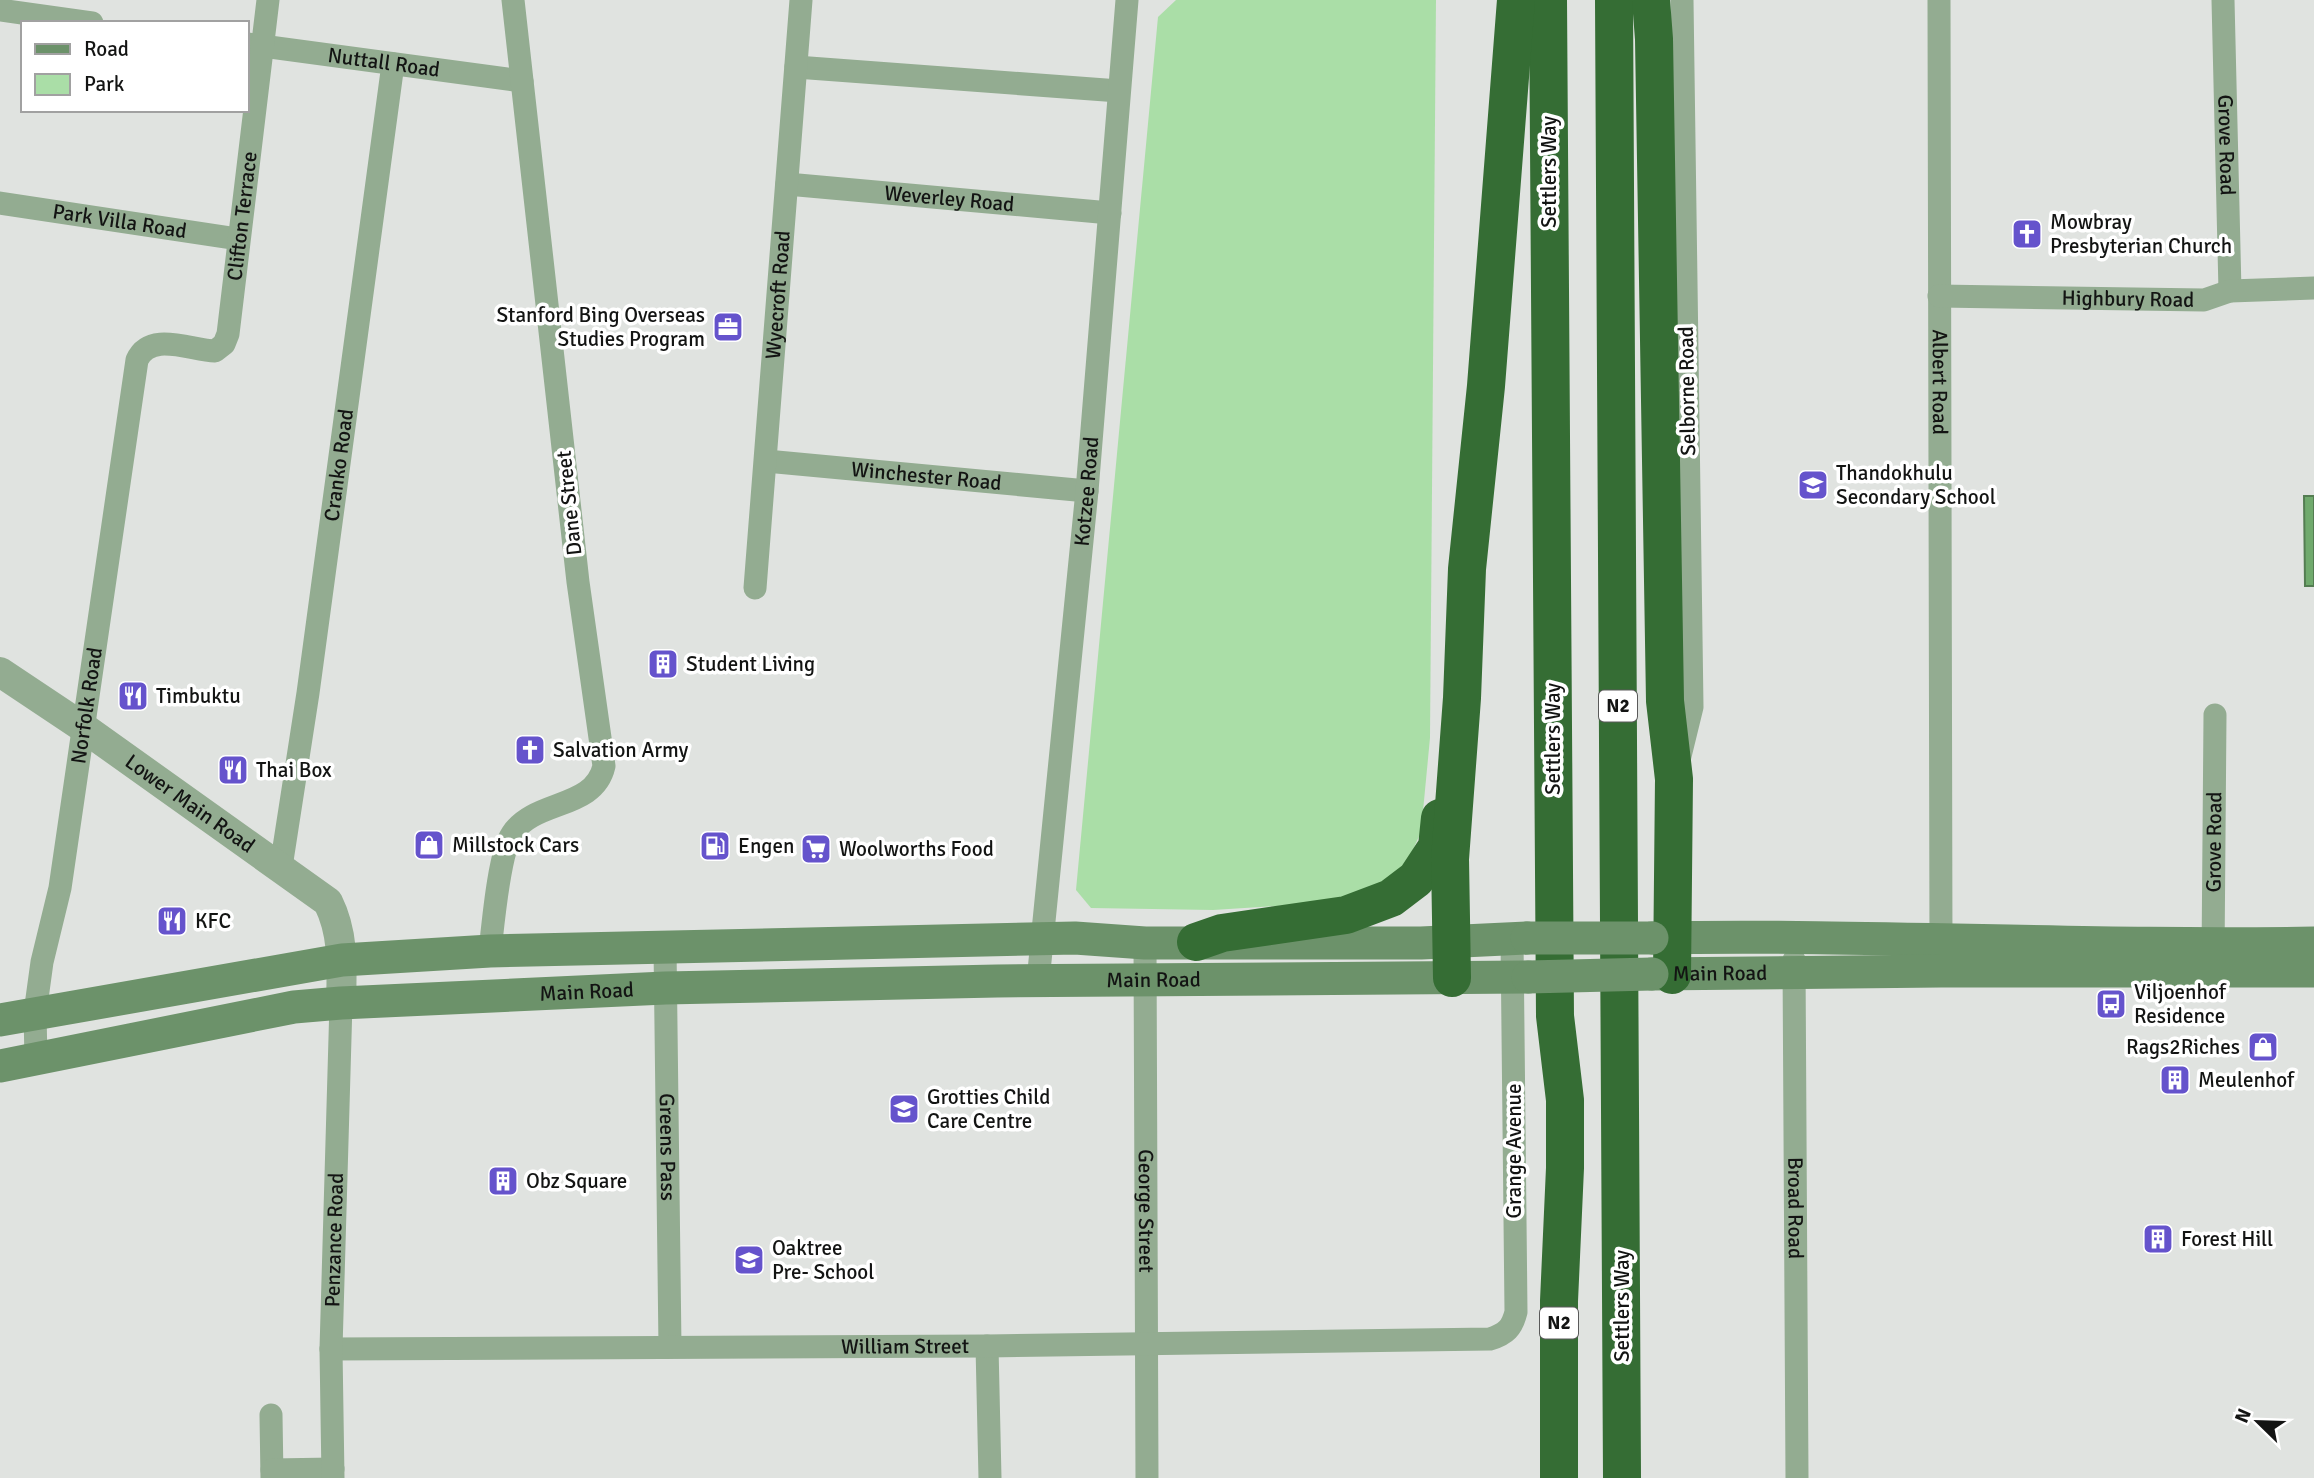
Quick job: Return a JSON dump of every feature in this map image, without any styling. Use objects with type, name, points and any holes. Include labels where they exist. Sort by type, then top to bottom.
[{"type":"highway","points":[[1452,978],[1450,859],[1462,698],[1467,569],[1486,386],[1516,0]]},
{"type":"highway","name":"Settlers Way","points":[[1548,0],[1555,1016],[1565,1100],[1559,1301],[1559,1478]]},
{"type":"highway","name":"Settlers Way","points":[[1614,0],[1622,1478]]},
{"type":"highway","points":[[1651,0],[1665,701],[1674,779],[1662,938],[1662,975]]},
{"type":"highway","points":[[1196,942],[1222,933],[1346,915],[1391,898],[1416,878],[1437,847],[1449,734],[1462,698]]},
{"type":"highway","points":[[1565,1168],[1581,1301],[1581,1478]]},
{"type":"main road","name":"Main Road","points":[[0,1020],[342,960],[490,951],[1076,938],[1145,943],[1319,943],[1794,938],[1941,956],[2213,958],[2314,971]]},
{"type":"main road","points":[[1245,981],[1247,942]]},
{"type":"main road","name":"Main Road","points":[[2213,958],[2314,943]]},
{"type":"main road","name":"Main Road","points":[[0,1066],[294,1007],[341,1003],[665,988],[1794,973],[1941,956]]},
{"type":"street","name":"Clifton Terrace","points":[[141,351],[149,344],[159,343],[215,351],[224,344],[228,334],[255,45],[268,0]]},
{"type":"street","name":"Dane Street","points":[[490,951],[504,852],[511,834],[542,811],[591,791],[601,780],[604,766],[578,582],[513,0]]},
{"type":"street","name":"Wyecroft Road","points":[[755,588],[801,0]]},
{"type":"street","name":"Kotzee Road","points":[[1038,981],[1087,491],[1127,0]]},
{"type":"street","name":"Selborne Road","points":[[1674,779],[1692,707],[1682,0]]},
{"type":"street","name":"Albert Road","points":[[1939,0],[1941,956]]},
{"type":"street","name":"Grove Road","points":[[2223,0],[2230,290]]},
{"type":"street","points":[[0,10],[78,21]]},
{"type":"street","name":"Nuttall Road","points":[[255,45],[522,82]]},
{"type":"street","name":"Cranko Road","points":[[281,867],[393,64]]},
{"type":"street","points":[[796,67],[1119,91]]},
{"type":"street","name":"Weverley Road","points":[[787,184],[1110,213]]},
{"type":"street","name":"Park Villa Road","points":[[0,203],[238,239]]},
{"type":"street","name":"Highbury Road","points":[[1939,296],[2204,300],[2230,290],[2314,288]]},
{"type":"street","name":"Norfolk Road","points":[[36,1060],[35,1013],[45,942],[60,888],[137,360],[141,351]]},
{"type":"street","name":"Winchester Road","points":[[766,461],[1087,491]]},
{"type":"street","name":"Lower Main Road","points":[[0,672],[328,902],[339,930],[342,960],[341,1003]]},
{"type":"street","name":"Grove Road","points":[[2213,958],[2215,715]]},
{"type":"street","name":"Broad Road","points":[[1794,938],[1797,1478]]},
{"type":"street","name":"Grange Avenue","points":[[1479,1340],[1503,1335],[1512,1325],[1516,1312],[1519,939]]},
{"type":"street","name":"George Street","points":[[1145,943],[1147,1478]]},
{"type":"street","name":"Greens Pass","points":[[665,947],[670,1347]]},
{"type":"street","name":"Penzance Road","points":[[333,1473],[331,1349],[341,1003]]},
{"type":"street","name":"William Street","points":[[331,1349],[987,1346],[1479,1340]]},
{"type":"street","points":[[987,1346],[990,1478]]},
{"type":"street","points":[[271,1415],[272,1474],[333,1473]]},
{"type":"green space","points":[[1176,0],[1436,0],[1430,738],[1421,832],[1407,863],[1397,875],[1350,898],[1213,910],[1091,908],[1076,890],[1158,17]]},
{"type":"shaded area","points":[[2304,496],[2314,496],[2314,586],[2305,586]]},
{"type":"place","name":"Mowbray Presbyterian Church","points":[[2027,234]]},
{"type":"place","name":"Stanford Bing Overseas Studies Program","points":[[728,327]]},
{"type":"place","name":"Thandokhulu Secondary School","points":[[1813,485]]},
{"type":"place","name":"Student Living","points":[[663,664]]},
{"type":"place","name":"Timbuktu","points":[[133,696]]},
{"type":"place","name":"Salvation Army","points":[[530,750]]},
{"type":"place","name":"Thai Box","points":[[233,770]]},
{"type":"place","name":"Millstock Cars","points":[[429,845]]},
{"type":"place","name":"Engen","points":[[715,846]]},
{"type":"place","name":"Woolworths Food","points":[[816,849]]},
{"type":"place","name":"KFC","points":[[172,921]]},
{"type":"place","name":"Viljoenhof Residence","points":[[2111,1004]]},
{"type":"place","name":"Rags2Riches","points":[[2263,1047]]},
{"type":"place","name":"Meulenhof","points":[[2175,1080]]},
{"type":"place","name":"Grotties Child Care Centre","points":[[904,1109]]},
{"type":"place","name":"Obz Square","points":[[503,1181]]},
{"type":"place","name":"Forest Hill","points":[[2158,1239]]},
{"type":"place","name":"Oaktree Pre- School","points":[[749,1260]]}]
